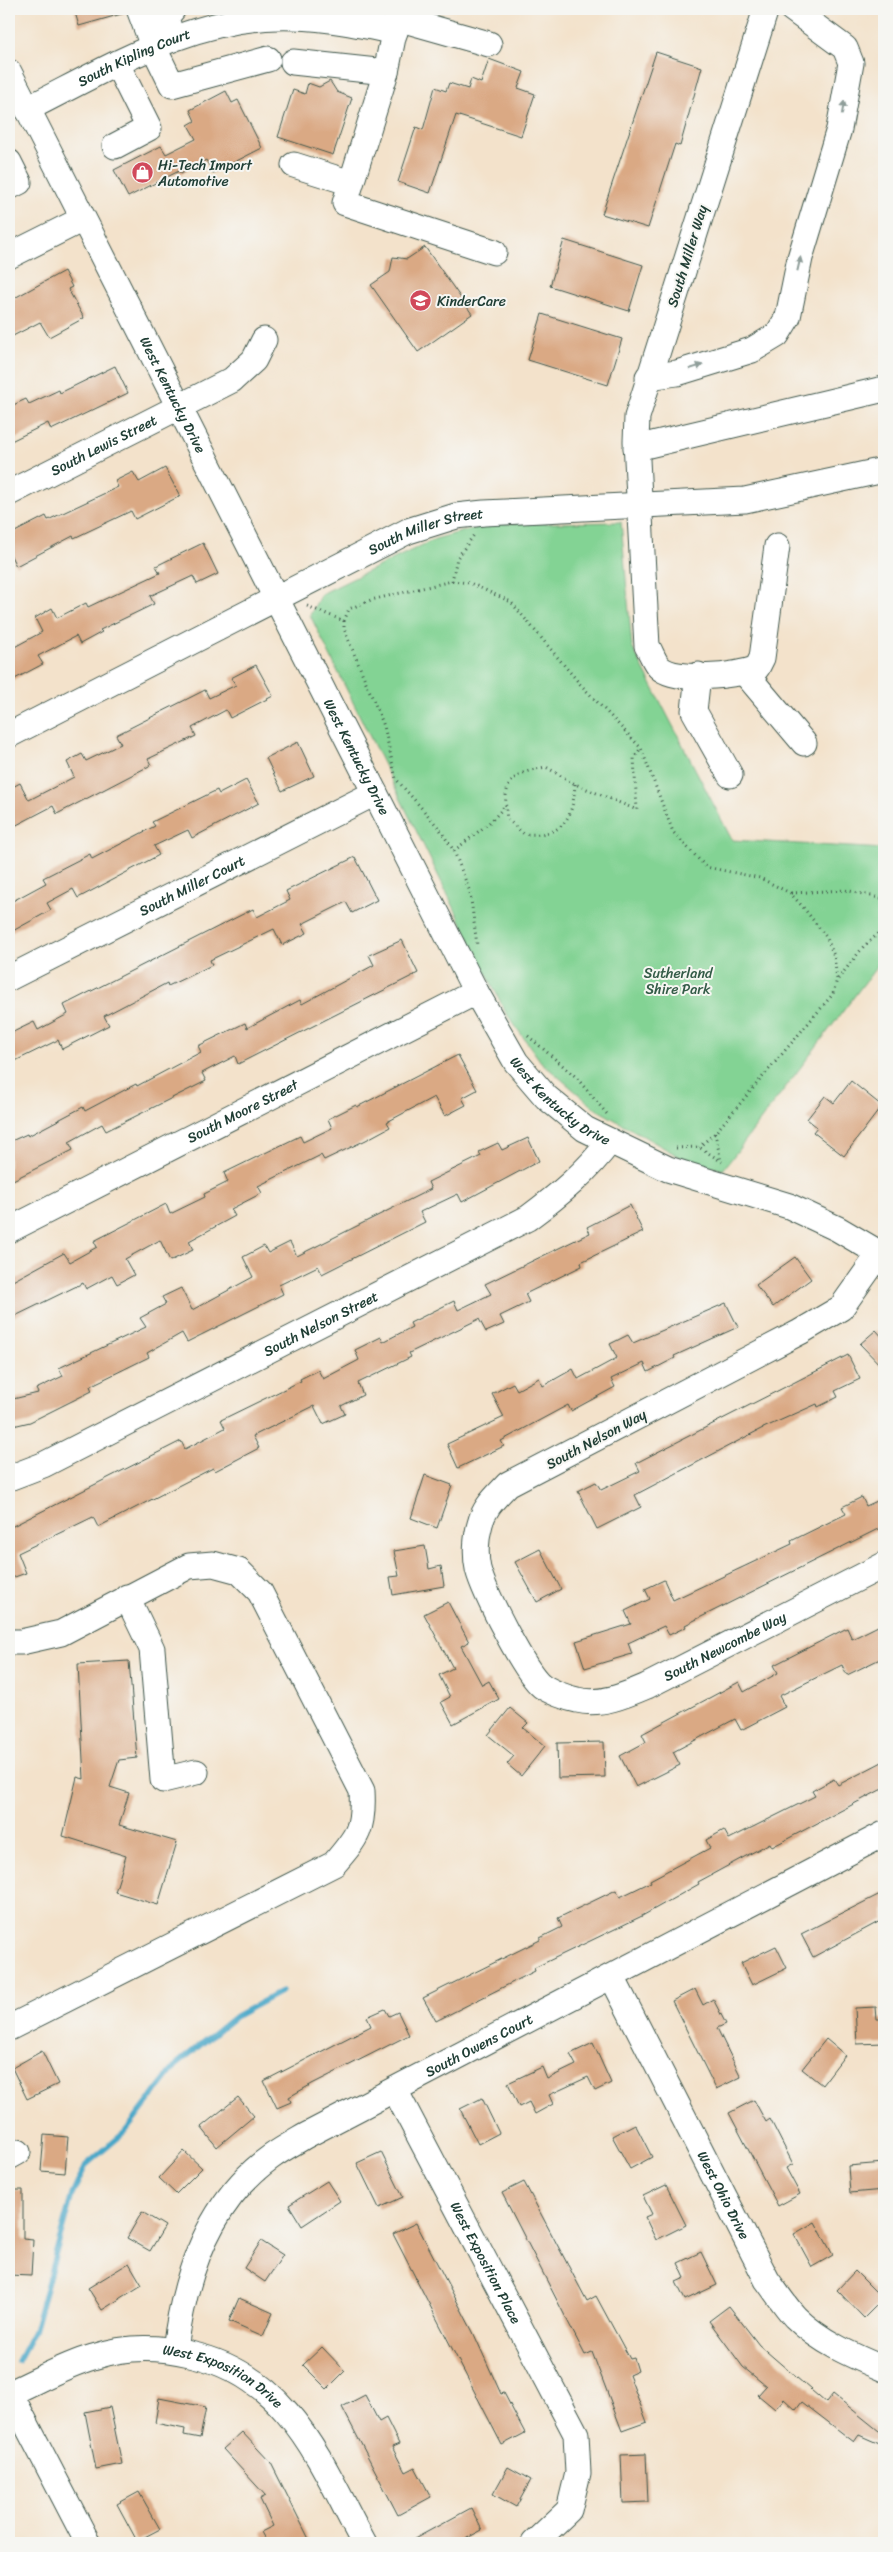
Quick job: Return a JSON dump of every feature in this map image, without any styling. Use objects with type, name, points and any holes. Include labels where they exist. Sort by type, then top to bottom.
[{"type":"street","points":[[162,42],[166,17],[173,9]]},
{"type":"street","name":"South Miller Way","points":[[745,673],[733,676],[678,674],[659,667],[647,646],[641,507],[636,448],[637,418],[648,377],[766,9]]},
{"type":"street","points":[[648,377],[677,373],[752,350],[777,335],[788,317],[800,258],[840,129],[851,63],[845,48],[792,9]]},
{"type":"street","points":[[142,10],[162,42],[172,85],[268,59]]},
{"type":"street","name":"South Kipling Court","points":[[28,109],[162,42],[237,15],[293,13],[336,21],[396,20],[489,44]]},
{"type":"street","points":[[396,20],[386,72],[345,203],[494,252]]},
{"type":"street","points":[[293,62],[386,72]]},
{"type":"street","points":[[115,146],[149,128],[117,64]]},
{"type":"street","name":"West Kentucky Drive","points":[[9,72],[179,407],[287,592],[375,793],[476,992],[504,1042],[536,1085],[564,1112],[586,1129],[668,1169],[789,1206],[838,1229],[882,1254]]},
{"type":"street","points":[[9,162],[19,182],[9,187]]},
{"type":"street","points":[[294,165],[351,183]]},
{"type":"street","points":[[9,256],[82,219]]},
{"type":"street","name":"South Lewis Street","points":[[9,493],[241,374],[254,360],[264,340]]},
{"type":"street","points":[[636,448],[884,389]]},
{"type":"street","name":"South Miller Street","points":[[9,735],[408,531],[456,516],[484,513],[641,507],[764,498],[884,470]]},
{"type":"street","points":[[777,546],[762,658],[757,668],[745,673],[804,743]]},
{"type":"street","points":[[698,675],[694,711],[730,776]]},
{"type":"street","name":"South Miller Court","points":[[9,978],[375,793]]},
{"type":"street","name":"South Moore Street","points":[[9,1230],[476,992]]},
{"type":"street","name":"South Nelson Street","points":[[9,1478],[43,1465],[528,1218],[565,1191],[610,1141]]},
{"type":"street","name":"South Nelson Way","points":[[559,1693],[542,1685],[530,1673],[498,1613],[478,1569],[479,1524],[487,1506],[508,1484],[800,1332],[841,1308],[882,1254]]},
{"type":"street","points":[[9,1642],[21,1642],[61,1633],[126,1597],[189,1566],[214,1564],[239,1571],[260,1592],[362,1791],[363,1816],[355,1839],[334,1864],[9,2028]]},
{"type":"street","name":"South Newcombe Way","points":[[559,1693],[586,1701],[620,1697],[647,1686],[884,1564]]},
{"type":"street","points":[[126,1597],[152,1649],[163,1780],[196,1772]]},
{"type":"street","name":"South Owens Court","points":[[175,2350],[189,2276],[195,2259],[225,2203],[270,2157],[307,2135],[884,1834]]},
{"type":"street","name":"West Ohio Drive","points":[[612,1977],[767,2280],[795,2317],[822,2338],[849,2354],[884,2370]]},
{"type":"street","name":"West Exposition Place","points":[[395,2090],[576,2434],[578,2473],[569,2510],[534,2543]]},
{"type":"street","name":"West Exposition Drive","points":[[9,2392],[93,2357],[138,2347],[175,2350],[211,2358],[245,2374],[277,2399],[309,2441],[364,2543]]},
{"type":"street","points":[[9,2392],[88,2543]]},
{"type":"path","points":[[452,581],[457,558],[473,535],[481,533]]},
{"type":"path","points":[[478,952],[470,892],[454,851],[439,828],[396,780],[384,726],[344,629],[344,621],[349,610],[371,600],[452,581],[470,582],[511,602],[580,684],[640,748],[673,832],[706,867],[760,878],[790,893],[828,938],[834,956],[837,980]]},
{"type":"path","points":[[287,592],[306,605],[344,621]]},
{"type":"path","points":[[507,819],[505,805],[506,786],[510,780],[528,770],[546,767],[574,784],[637,810],[634,758],[640,748]]},
{"type":"path","points":[[497,817],[507,819],[524,834],[551,833],[566,822],[572,813],[574,784]]},
{"type":"path","points":[[454,851],[488,822],[497,817],[505,805]]},
{"type":"path","points":[[790,893],[846,890],[884,899]]},
{"type":"path","points":[[699,1147],[715,1133],[833,994],[837,980],[864,946],[884,929]]},
{"type":"path","points":[[524,1033],[575,1076],[605,1112]]},
{"type":"path","points":[[715,1133],[721,1161]]},
{"type":"green space","name":"Sutherland Shire Park","points":[[621,522],[632,647],[732,840],[884,849],[884,957],[723,1170],[687,1161],[596,1109],[541,1062],[506,1013],[310,615],[321,594],[435,539],[490,524]]},
{"type":"building","points":[[74,9],[125,9],[125,13],[79,26]]},
{"type":"building","points":[[656,52],[702,67],[680,146],[675,144],[648,228],[602,214]]},
{"type":"building","points":[[489,59],[524,72],[518,88],[535,94],[521,136],[456,115],[430,193],[398,182],[416,127],[423,130],[435,87],[446,91],[449,83],[468,89],[471,79],[481,83]]},
{"type":"building","points":[[330,81],[337,92],[352,98],[333,155],[278,137],[293,90],[305,94],[308,83],[319,87]]},
{"type":"building","points":[[226,91],[232,103],[238,100],[262,148],[213,173],[206,160],[181,174],[179,171],[128,197],[114,170],[161,146],[166,154],[196,139],[188,125],[195,121],[190,110]]},
{"type":"building","points":[[564,240],[643,265],[629,311],[550,286]]},
{"type":"building","points":[[425,247],[472,314],[418,352],[371,285],[390,272],[393,257],[407,259]]},
{"type":"building","points":[[64,271],[72,287],[68,289],[84,318],[49,337],[40,322],[9,338],[9,301]]},
{"type":"building","points":[[542,314],[622,339],[608,385],[528,360]]},
{"type":"building","points":[[115,366],[128,393],[51,430],[48,423],[9,442],[9,407],[26,399],[29,404],[59,390],[60,393]]},
{"type":"building","points":[[165,468],[180,496],[135,519],[131,511],[74,538],[73,536],[16,566],[9,552],[9,535],[46,516],[48,520],[118,487],[115,481],[133,472],[139,482]]},
{"type":"building","points":[[203,543],[218,574],[197,584],[193,576],[150,596],[154,604],[100,630],[102,632],[80,644],[76,636],[38,656],[43,664],[9,682],[9,650],[42,632],[35,618],[52,608],[57,618],[86,603],[88,607],[160,573],[156,566]]},
{"type":"building","points":[[256,665],[273,696],[230,718],[226,710],[192,728],[196,736],[148,759],[151,765],[57,814],[53,806],[9,829],[9,789],[20,783],[29,800],[74,777],[67,762],[82,754],[86,761],[121,744],[116,735],[205,690],[209,698],[236,685],[231,678]]},
{"type":"building","points":[[298,742],[314,776],[282,791],[266,758]]},
{"type":"building","points":[[246,780],[259,803],[192,838],[188,830],[154,846],[159,855],[78,898],[73,889],[47,903],[51,910],[9,933],[9,903],[46,883],[43,878],[90,854],[92,859],[155,826],[152,822],[217,790],[219,794]]},
{"type":"building","points":[[355,857],[377,900],[352,913],[346,902],[302,924],[307,933],[282,945],[274,929],[210,960],[212,965],[168,986],[167,983],[104,1016],[109,1025],[62,1049],[58,1040],[9,1064],[9,1034],[34,1022],[38,1030],[68,1014],[64,1005],[253,909],[257,917],[290,900],[286,891]]},
{"type":"building","points":[[402,940],[418,973],[238,1064],[235,1056],[202,1073],[206,1081],[106,1131],[102,1124],[69,1142],[73,1150],[9,1182],[9,1142],[27,1134],[28,1136],[83,1107],[85,1111],[136,1084],[137,1086],[201,1052],[198,1046],[245,1023],[247,1028],[300,1000],[302,1004],[374,965],[369,955]]},
{"type":"building","points":[[458,1055],[477,1090],[462,1098],[466,1105],[445,1116],[434,1097],[387,1122],[390,1127],[366,1140],[324,1160],[321,1155],[258,1186],[262,1193],[231,1209],[235,1216],[189,1241],[193,1250],[170,1261],[160,1240],[125,1259],[134,1275],[117,1284],[112,1275],[86,1289],[83,1283],[9,1319],[9,1283],[64,1253],[70,1262],[97,1247],[94,1241],[166,1204],[170,1214],[205,1197],[204,1194],[228,1182],[224,1173],[300,1136],[303,1142],[332,1128],[328,1119],[356,1105],[357,1107]]},
{"type":"building","points":[[851,1081],[882,1106],[844,1156],[813,1132],[817,1127],[807,1119],[825,1096],[834,1103]]},
{"type":"building","points":[[528,1138],[539,1161],[462,1202],[458,1194],[420,1212],[425,1222],[322,1274],[318,1266],[279,1285],[283,1294],[187,1342],[182,1333],[147,1353],[149,1357],[90,1386],[92,1391],[30,1422],[9,1427],[9,1400],[38,1393],[36,1389],[63,1376],[59,1368],[146,1327],[140,1318],[166,1304],[162,1297],[181,1288],[192,1310],[253,1277],[243,1257],[264,1246],[268,1253],[290,1242],[297,1256],[431,1189],[428,1182],[481,1156],[479,1152],[498,1143],[502,1150]]},
{"type":"building","points":[[630,1205],[643,1232],[581,1262],[582,1266],[525,1294],[529,1302],[500,1316],[504,1324],[486,1332],[479,1319],[409,1353],[411,1357],[358,1383],[363,1395],[341,1406],[345,1414],[323,1424],[314,1406],[253,1436],[259,1448],[215,1471],[213,1468],[98,1527],[93,1517],[18,1553],[26,1573],[9,1579],[9,1528],[181,1441],[185,1449],[225,1428],[221,1420],[301,1381],[300,1379],[318,1370],[323,1379],[359,1360],[355,1350],[381,1337],[383,1342],[412,1327],[410,1323],[454,1301],[458,1310],[491,1294],[485,1284],[590,1233],[587,1227]]},
{"type":"building","points":[[795,1257],[811,1279],[773,1307],[756,1285]]},
{"type":"building","points":[[726,1303],[738,1327],[674,1356],[675,1358],[648,1372],[644,1363],[611,1379],[615,1387],[571,1411],[568,1405],[501,1441],[504,1446],[458,1468],[447,1444],[504,1417],[492,1394],[513,1383],[517,1390],[539,1378],[543,1386],[573,1369],[578,1379],[617,1358],[610,1344],[628,1335],[633,1343]]},
{"type":"building","points":[[876,1330],[884,1339],[884,1369],[860,1344]]},
{"type":"building","points":[[848,1355],[860,1379],[835,1391],[838,1397],[818,1407],[817,1404],[761,1429],[635,1495],[641,1507],[597,1529],[578,1491],[596,1482],[601,1490],[640,1471],[636,1463]]},
{"type":"building","points":[[425,1475],[452,1485],[437,1528],[411,1518]]},
{"type":"building","points":[[862,1497],[866,1506],[884,1498],[884,1526],[685,1625],[686,1627],[669,1635],[664,1626],[628,1643],[632,1654],[585,1668],[576,1641],[631,1624],[625,1611],[650,1599],[645,1589],[664,1580],[673,1600],[792,1544],[791,1541],[846,1514],[842,1507]]},
{"type":"building","points":[[425,1546],[429,1569],[441,1566],[444,1586],[393,1595],[390,1577],[399,1576],[394,1551]]},
{"type":"building","points":[[540,1549],[561,1589],[537,1602],[515,1562]]},
{"type":"building","points":[[448,1602],[469,1642],[461,1646],[482,1685],[489,1681],[499,1699],[453,1724],[441,1702],[450,1697],[439,1675],[453,1668],[424,1614]]},
{"type":"building","points":[[878,1626],[884,1638],[884,1657],[847,1675],[842,1665],[779,1696],[785,1707],[741,1730],[735,1719],[673,1752],[680,1765],[636,1787],[620,1756],[646,1742],[642,1734],[739,1682],[744,1692],[778,1673],[774,1665],[847,1628],[852,1639]]},
{"type":"building","points":[[129,1661],[137,1758],[119,1760],[110,1787],[129,1793],[119,1825],[177,1842],[158,1905],[115,1892],[126,1856],[63,1836],[77,1777],[84,1779],[78,1664]]},
{"type":"building","points":[[510,1708],[528,1723],[523,1728],[545,1746],[521,1776],[507,1764],[514,1756],[488,1735]]},
{"type":"building","points":[[604,1742],[605,1777],[558,1778],[557,1743]]},
{"type":"building","points":[[884,1761],[884,1788],[772,1847],[770,1843],[698,1882],[699,1884],[642,1916],[534,1968],[535,1971],[436,2021],[423,1998],[540,1940],[540,1938],[562,1927],[558,1918],[616,1890],[620,1897],[651,1882],[650,1880],[710,1848],[706,1840],[724,1830],[729,1839],[815,1796],[812,1791],[834,1779],[838,1785]]},
{"type":"building","points":[[884,1892],[884,1919],[813,1957],[801,1934]]},
{"type":"building","points":[[776,1946],[787,1968],[752,1985],[741,1963]]},
{"type":"building","points":[[695,1989],[703,2005],[713,1999],[726,2024],[717,2028],[741,2077],[716,2089],[672,2001]]},
{"type":"building","points":[[876,2007],[877,2019],[884,2019],[884,2043],[857,2044],[855,2008]]},
{"type":"building","points":[[385,2009],[389,2016],[398,2012],[409,2035],[312,2084],[289,2097],[291,2102],[277,2108],[264,2081],[371,2026],[367,2017]]},
{"type":"building","points":[[826,2039],[845,2055],[822,2085],[802,2069]]},
{"type":"building","points":[[593,2043],[611,2083],[595,2091],[588,2077],[549,2095],[553,2104],[535,2114],[529,2102],[519,2107],[508,2083],[542,2067],[547,2079],[576,2065],[570,2054]]},
{"type":"building","points":[[42,2051],[58,2084],[27,2099],[12,2068]]},
{"type":"building","points":[[238,2097],[254,2116],[217,2147],[201,2127]]},
{"type":"building","points":[[482,2098],[499,2133],[478,2144],[460,2109]]},
{"type":"building","points":[[754,2100],[766,2122],[770,2119],[793,2164],[786,2168],[800,2194],[778,2206],[729,2113]]},
{"type":"building","points":[[635,2124],[652,2157],[630,2169],[612,2136]]},
{"type":"building","points":[[44,2135],[68,2137],[65,2173],[41,2171]]},
{"type":"building","points":[[184,2151],[202,2168],[176,2194],[159,2178]]},
{"type":"building","points":[[381,2152],[403,2197],[379,2208],[357,2163]]},
{"type":"building","points":[[884,2163],[884,2190],[850,2193],[848,2166]]},
{"type":"building","points":[[327,2181],[340,2201],[302,2226],[289,2205]]},
{"type":"building","points":[[524,2182],[587,2301],[596,2296],[630,2359],[634,2358],[638,2371],[629,2375],[647,2422],[622,2431],[592,2352],[585,2355],[502,2193]]},
{"type":"building","points":[[666,2185],[686,2225],[656,2240],[645,2217],[652,2214],[643,2196]]},
{"type":"building","points":[[9,2190],[23,2190],[23,2239],[33,2240],[31,2276],[9,2275]]},
{"type":"building","points":[[142,2212],[165,2226],[150,2251],[127,2238]]},
{"type":"building","points":[[815,2222],[833,2255],[812,2267],[794,2234]]},
{"type":"building","points":[[416,2223],[473,2332],[501,2394],[504,2393],[525,2433],[502,2445],[393,2234]]},
{"type":"building","points":[[261,2241],[283,2255],[265,2282],[244,2268]]},
{"type":"building","points":[[701,2252],[717,2285],[685,2300],[676,2282],[685,2278],[678,2263]]},
{"type":"building","points":[[129,2263],[142,2285],[102,2310],[88,2288]]},
{"type":"building","points":[[855,2271],[883,2299],[864,2318],[837,2290]]},
{"type":"building","points":[[239,2298],[273,2313],[263,2336],[229,2321]]},
{"type":"building","points":[[729,2306],[759,2345],[826,2403],[833,2394],[884,2435],[884,2446],[859,2435],[854,2442],[802,2402],[796,2410],[784,2399],[775,2409],[758,2395],[766,2386],[743,2367],[709,2321]]},
{"type":"building","points":[[322,2347],[345,2371],[327,2389],[303,2365]]},
{"type":"building","points":[[365,2395],[379,2422],[386,2418],[399,2444],[392,2447],[405,2472],[415,2467],[431,2497],[398,2515],[342,2407]]},
{"type":"building","points":[[159,2398],[206,2407],[200,2438],[184,2435],[185,2429],[155,2423]]},
{"type":"building","points":[[110,2407],[122,2464],[96,2469],[85,2412]]},
{"type":"building","points":[[242,2432],[271,2463],[311,2543],[267,2543],[261,2532],[273,2526],[260,2499],[266,2496],[223,2449]]},
{"type":"building","points":[[646,2454],[648,2502],[623,2503],[621,2455]]},
{"type":"building","points":[[508,2467],[531,2480],[516,2507],[493,2494]]},
{"type":"building","points":[[139,2492],[160,2529],[137,2541],[117,2504]]},
{"type":"building","points":[[471,2508],[482,2530],[458,2543],[407,2543]]},
{"type":"waterway","points":[[18,2361],[34,2331],[72,2195],[86,2165],[125,2132],[178,2063],[236,2016],[282,1991]]},
{"type":"place","name":"Hi-Tech Import Automotive","points":[[142,173]]},
{"type":"place","name":"KinderCare","points":[[421,301]]}]
